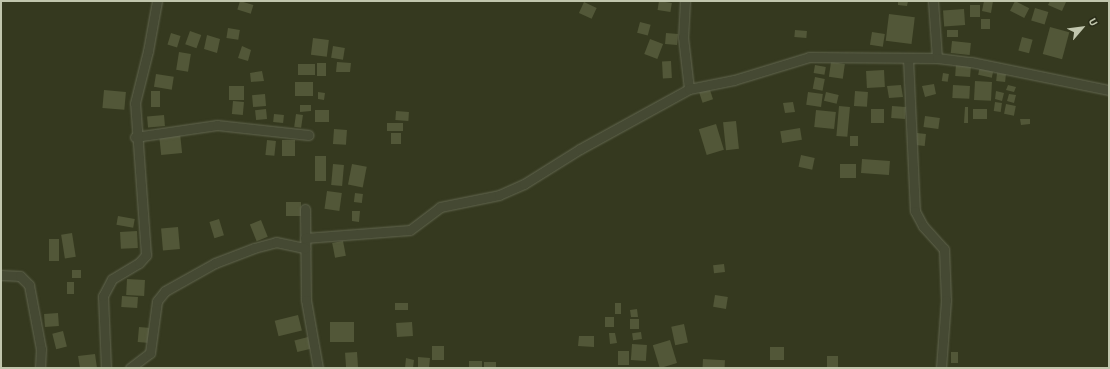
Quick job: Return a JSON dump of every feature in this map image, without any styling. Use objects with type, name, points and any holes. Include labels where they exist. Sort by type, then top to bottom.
[{"type":"street","points":[[106,368],[103,296],[112,279],[139,263],[146,255],[135,137],[136,93],[148,50],[156,1]]},
{"type":"street","points":[[685,1],[683,37],[689,89]]},
{"type":"street","points":[[933,1],[937,58]]},
{"type":"street","points":[[305,238],[410,230],[440,207],[499,194],[524,184],[580,149],[689,89],[734,80],[813,57],[937,58],[971,62],[1109,90]]},
{"type":"street","points":[[908,58],[915,211],[923,226],[944,249],[946,300],[941,368]]},
{"type":"street","points":[[135,137],[217,125],[308,135]]},
{"type":"street","points":[[305,209],[307,307],[318,368]]},
{"type":"street","points":[[130,368],[150,353],[157,301],[165,291],[196,272],[254,248],[276,242],[305,248]]},
{"type":"street","points":[[1,275],[20,276],[29,285],[41,349],[40,368]]},
{"type":"building","points":[[240,1],[253,5],[251,14],[237,10]]},
{"type":"building","points":[[659,1],[672,3],[670,12],[658,10]]},
{"type":"building","points":[[898,1],[908,1],[907,6],[898,5]]},
{"type":"building","points":[[984,1],[993,1],[991,13],[982,11]]},
{"type":"building","points":[[1015,1],[1029,8],[1024,18],[1010,11]]},
{"type":"building","points":[[1050,1],[1066,2],[1062,11],[1048,5]]},
{"type":"building","points":[[584,2],[597,8],[592,19],[579,13]]},
{"type":"building","points":[[970,5],[980,5],[980,17],[970,17]]},
{"type":"building","points":[[1035,8],[1048,12],[1045,25],[1031,20]]},
{"type":"building","points":[[964,9],[965,25],[944,26],[943,10]]},
{"type":"building","points":[[889,14],[915,17],[912,44],[886,41]]},
{"type":"building","points":[[981,19],[990,19],[990,29],[981,29]]},
{"type":"building","points":[[640,22],[651,25],[648,35],[637,33]]},
{"type":"building","points":[[1050,27],[1069,32],[1062,59],[1043,54]]},
{"type":"building","points":[[228,28],[240,30],[238,40],[226,38]]},
{"type":"building","points":[[795,30],[807,31],[806,38],[794,37]]},
{"type":"building","points":[[947,30],[958,30],[958,37],[947,37]]},
{"type":"building","points":[[190,31],[201,35],[196,48],[185,44]]},
{"type":"building","points":[[872,32],[885,34],[883,47],[870,45]]},
{"type":"building","points":[[171,33],[181,36],[177,47],[167,44]]},
{"type":"building","points":[[666,33],[678,34],[677,45],[665,44]]},
{"type":"building","points":[[207,35],[220,39],[217,53],[204,49]]},
{"type":"building","points":[[1022,37],[1033,40],[1029,53],[1018,51]]},
{"type":"building","points":[[313,38],[329,40],[327,57],[311,55]]},
{"type":"building","points":[[650,39],[663,44],[657,59],[644,54]]},
{"type":"building","points":[[952,41],[971,43],[970,55],[951,53]]},
{"type":"building","points":[[242,46],[251,50],[248,61],[238,58]]},
{"type":"building","points":[[333,46],[345,48],[343,60],[331,58]]},
{"type":"building","points":[[179,52],[191,54],[188,72],[176,70]]},
{"type":"building","points":[[662,61],[671,61],[672,78],[663,78]]},
{"type":"building","points":[[337,62],[351,63],[350,72],[336,72]]},
{"type":"building","points":[[831,62],[845,64],[843,79],[829,77]]},
{"type":"building","points":[[317,63],[326,63],[326,76],[317,76]]},
{"type":"building","points":[[298,64],[315,64],[315,75],[298,75]]},
{"type":"building","points":[[956,64],[971,65],[970,77],[955,76]]},
{"type":"building","points":[[815,65],[826,67],[824,75],[814,73]]},
{"type":"building","points":[[980,66],[994,69],[992,78],[978,75]]},
{"type":"building","points":[[884,70],[885,87],[867,88],[866,71]]},
{"type":"building","points":[[262,71],[264,81],[251,82],[250,73]]},
{"type":"building","points":[[943,73],[949,74],[948,82],[942,81]]},
{"type":"building","points":[[997,73],[1006,74],[1005,82],[996,81]]},
{"type":"building","points":[[156,74],[174,77],[172,90],[154,87]]},
{"type":"building","points":[[815,77],[825,79],[823,91],[813,89]]},
{"type":"building","points":[[975,81],[992,82],[991,101],[974,100]]},
{"type":"building","points":[[295,82],[313,82],[313,96],[295,96]]},
{"type":"building","points":[[934,84],[936,94],[925,97],[922,86]]},
{"type":"building","points":[[901,85],[903,97],[889,98],[887,86]]},
{"type":"building","points":[[953,85],[970,86],[969,99],[952,98]]},
{"type":"building","points":[[1008,85],[1016,87],[1014,92],[1006,90]]},
{"type":"building","points":[[229,86],[244,86],[244,100],[229,100]]},
{"type":"building","points":[[709,87],[713,99],[703,103],[699,90]]},
{"type":"building","points":[[104,90],[126,92],[124,110],[102,108]]},
{"type":"building","points":[[151,91],[160,91],[160,107],[151,107]]},
{"type":"building","points":[[855,91],[868,92],[867,107],[854,106]]},
{"type":"building","points":[[996,91],[1004,93],[1002,101],[995,99]]},
{"type":"building","points":[[318,92],[325,93],[324,100],[318,99]]},
{"type":"building","points":[[808,92],[823,94],[821,107],[806,105]]},
{"type":"building","points":[[826,92],[839,95],[837,104],[824,101]]},
{"type":"building","points":[[265,94],[266,106],[253,107],[252,95]]},
{"type":"building","points":[[1009,94],[1016,95],[1014,103],[1007,101]]},
{"type":"building","points":[[233,101],[244,102],[243,115],[232,114]]},
{"type":"building","points":[[793,102],[795,112],[785,113],[783,103]]},
{"type":"building","points":[[995,102],[1002,103],[1001,112],[994,111]]},
{"type":"building","points":[[1006,104],[1016,106],[1014,116],[1004,114]]},
{"type":"building","points":[[300,105],[311,105],[311,111],[300,112]]},
{"type":"building","points":[[839,106],[850,107],[847,137],[836,136]]},
{"type":"building","points":[[892,106],[906,107],[905,119],[891,118]]},
{"type":"building","points":[[965,107],[968,107],[968,123],[964,123]]},
{"type":"building","points":[[266,109],[267,119],[256,120],[255,110]]},
{"type":"building","points":[[871,109],[884,109],[884,123],[871,123]]},
{"type":"building","points":[[973,109],[987,109],[987,119],[973,119]]},
{"type":"building","points":[[315,110],[329,110],[329,122],[315,122]]},
{"type":"building","points":[[816,110],[836,112],[834,129],[814,127]]},
{"type":"building","points":[[396,111],[409,112],[408,121],[395,120]]},
{"type":"building","points":[[274,114],[284,115],[283,123],[273,122]]},
{"type":"building","points":[[296,114],[303,115],[301,128],[294,127]]},
{"type":"building","points":[[164,115],[165,126],[148,127],[147,116]]},
{"type":"building","points":[[925,116],[940,118],[938,129],[923,127]]},
{"type":"building","points":[[1020,119],[1030,119],[1030,124],[1021,125]]},
{"type":"building","points":[[736,121],[739,149],[726,150],[723,122]]},
{"type":"building","points":[[387,123],[403,123],[403,131],[387,131]]},
{"type":"building","points":[[716,124],[724,150],[707,155],[699,129]]},
{"type":"building","points":[[800,128],[802,140],[782,143],[780,131]]},
{"type":"building","points":[[334,129],[347,130],[346,145],[333,144]]},
{"type":"building","points":[[180,133],[182,153],[161,155],[159,135]]},
{"type":"building","points":[[391,133],[401,133],[401,144],[391,144]]},
{"type":"building","points":[[917,133],[926,134],[925,146],[916,145]]},
{"type":"building","points":[[850,136],[858,136],[858,146],[850,146]]},
{"type":"building","points":[[267,140],[276,141],[274,156],[265,155]]},
{"type":"building","points":[[282,140],[295,140],[295,156],[282,156]]},
{"type":"building","points":[[801,155],[815,158],[812,170],[799,167]]},
{"type":"building","points":[[315,156],[326,156],[326,181],[315,181]]},
{"type":"building","points":[[862,159],[890,161],[889,175],[861,173]]},
{"type":"building","points":[[333,164],[344,165],[342,186],[331,185]]},
{"type":"building","points":[[352,164],[367,167],[363,187],[348,185]]},
{"type":"building","points":[[840,164],[856,164],[856,178],[840,178]]},
{"type":"building","points":[[327,191],[342,193],[339,211],[324,209]]},
{"type":"building","points":[[355,193],[363,194],[362,203],[354,202]]},
{"type":"building","points":[[286,202],[301,202],[301,216],[286,216]]},
{"type":"building","points":[[352,211],[360,211],[359,222],[352,221]]},
{"type":"building","points":[[118,216],[135,219],[133,228],[116,225]]},
{"type":"building","points":[[219,219],[224,235],[214,238],[209,222]]},
{"type":"building","points":[[261,220],[268,237],[257,241],[250,224]]},
{"type":"building","points":[[178,227],[180,249],[163,250],[161,228]]},
{"type":"building","points":[[137,231],[138,248],[121,249],[120,232]]},
{"type":"building","points":[[72,233],[76,257],[65,258],[61,235]]},
{"type":"building","points":[[49,239],[59,239],[59,261],[49,261]]},
{"type":"building","points":[[343,241],[346,256],[335,258],[332,243]]},
{"type":"building","points":[[724,264],[725,272],[714,273],[713,265]]},
{"type":"building","points":[[72,270],[81,270],[81,278],[72,278]]},
{"type":"building","points":[[127,279],[145,280],[144,296],[126,295]]},
{"type":"building","points":[[67,282],[74,282],[74,294],[67,294]]},
{"type":"building","points":[[715,295],[728,297],[726,309],[713,307]]},
{"type":"building","points":[[122,296],[138,297],[137,308],[121,307]]},
{"type":"building","points":[[395,303],[408,303],[408,310],[395,310]]},
{"type":"building","points":[[615,303],[621,303],[621,314],[615,314]]},
{"type":"building","points":[[637,309],[638,317],[631,317],[630,310]]},
{"type":"building","points":[[58,313],[59,326],[45,327],[44,314]]},
{"type":"building","points":[[298,315],[302,331],[279,336],[275,321]]},
{"type":"building","points":[[605,317],[614,317],[614,327],[605,327]]},
{"type":"building","points":[[630,319],[639,319],[639,329],[630,329]]},
{"type":"building","points":[[330,322],[354,322],[354,342],[330,342]]},
{"type":"building","points":[[412,322],[413,336],[397,337],[396,323]]},
{"type":"building","points":[[684,324],[688,343],[675,345],[671,327]]},
{"type":"building","points":[[139,327],[151,328],[150,343],[138,342]]},
{"type":"building","points":[[63,331],[67,347],[56,349],[52,334]]},
{"type":"building","points":[[641,332],[642,339],[633,340],[632,333]]},
{"type":"building","points":[[609,333],[615,333],[617,343],[610,344]]},
{"type":"building","points":[[579,336],[594,336],[594,347],[578,346]]},
{"type":"building","points":[[308,337],[311,349],[297,352],[294,340]]},
{"type":"building","points":[[670,340],[677,363],[660,368],[653,345]]},
{"type":"building","points":[[632,344],[647,345],[646,361],[631,360]]},
{"type":"building","points":[[432,346],[444,346],[444,360],[432,360]]},
{"type":"building","points":[[770,347],[784,347],[784,360],[770,360]]},
{"type":"building","points":[[618,351],[629,351],[629,365],[618,365]]},
{"type":"building","points":[[357,352],[358,367],[346,368],[345,353]]},
{"type":"building","points":[[951,352],[958,352],[958,363],[951,363]]},
{"type":"building","points":[[95,354],[97,368],[80,368],[78,356]]},
{"type":"building","points":[[827,356],[838,356],[838,368],[827,368]]},
{"type":"building","points":[[418,357],[430,358],[429,368],[418,368]]},
{"type":"building","points":[[406,358],[414,360],[413,368],[405,368]]},
{"type":"building","points":[[703,359],[725,360],[725,368],[703,368]]},
{"type":"building","points":[[469,361],[482,361],[482,368],[469,368]]},
{"type":"building","points":[[484,362],[496,362],[496,368],[484,368]]}]
